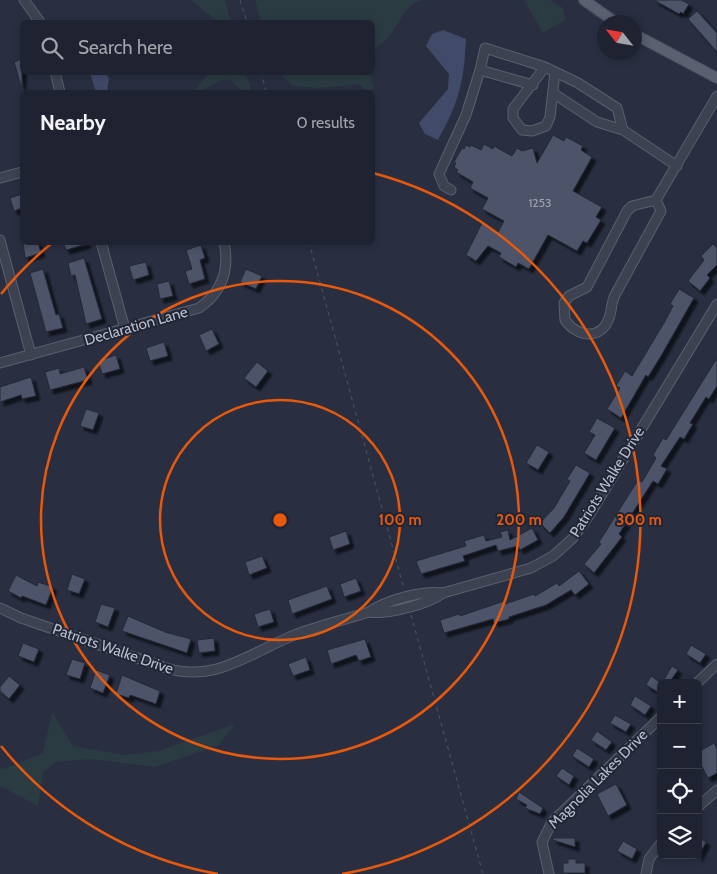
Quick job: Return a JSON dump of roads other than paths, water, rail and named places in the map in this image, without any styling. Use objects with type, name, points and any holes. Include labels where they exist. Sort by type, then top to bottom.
[{"type":"main road","points":[[584,0],[605,15]]},
{"type":"main road","points":[[642,38],[717,78]]},
{"type":"street","points":[[24,0],[32,8],[39,20]]},
{"type":"street","points":[[451,190],[444,186],[439,174],[466,115],[486,48],[545,67],[578,83],[617,108],[623,130]]},
{"type":"street","points":[[545,67],[513,109],[512,118],[522,130],[532,132],[546,126],[550,116],[555,72]]},
{"type":"street","points":[[480,70],[533,85]]},
{"type":"street","points":[[56,75],[60,90]]},
{"type":"street","points":[[553,93],[597,122],[623,130],[677,166]]},
{"type":"street","points":[[656,200],[662,211],[615,295],[611,304],[610,318],[596,333],[578,333],[565,320],[564,303],[569,296],[586,287],[627,211],[632,206],[656,200],[717,96]]},
{"type":"street","points":[[0,178],[20,173]]},
{"type":"street","points":[[0,240],[31,355]]},
{"type":"street","points":[[102,245],[125,329]]},
{"type":"street","name":"Declaration Lane","points":[[0,364],[188,312],[207,302],[220,287],[224,276],[227,254],[225,245]]},
{"type":"street","name":"Patriots Walke Drive","points":[[0,608],[21,618],[166,668],[194,674],[212,672],[301,633],[369,612],[378,606],[408,602],[433,592],[443,593],[531,568],[553,556],[574,538],[717,304]]},
{"type":"street","points":[[701,679],[717,664]]},
{"type":"street","name":"Magnolia Lakes Drive","points":[[549,874],[542,842],[552,822],[657,722]]},
{"type":"street","points":[[702,803],[717,790]]},
{"type":"street","points":[[646,874],[648,859],[657,848]]},
{"type":"water","points":[[443,30],[466,39],[464,68],[456,103],[438,140],[425,134],[419,123],[448,89],[449,74],[426,46],[432,34]]},
{"type":"water","points":[[91,75],[107,75],[109,79],[107,90],[95,90]]}]
